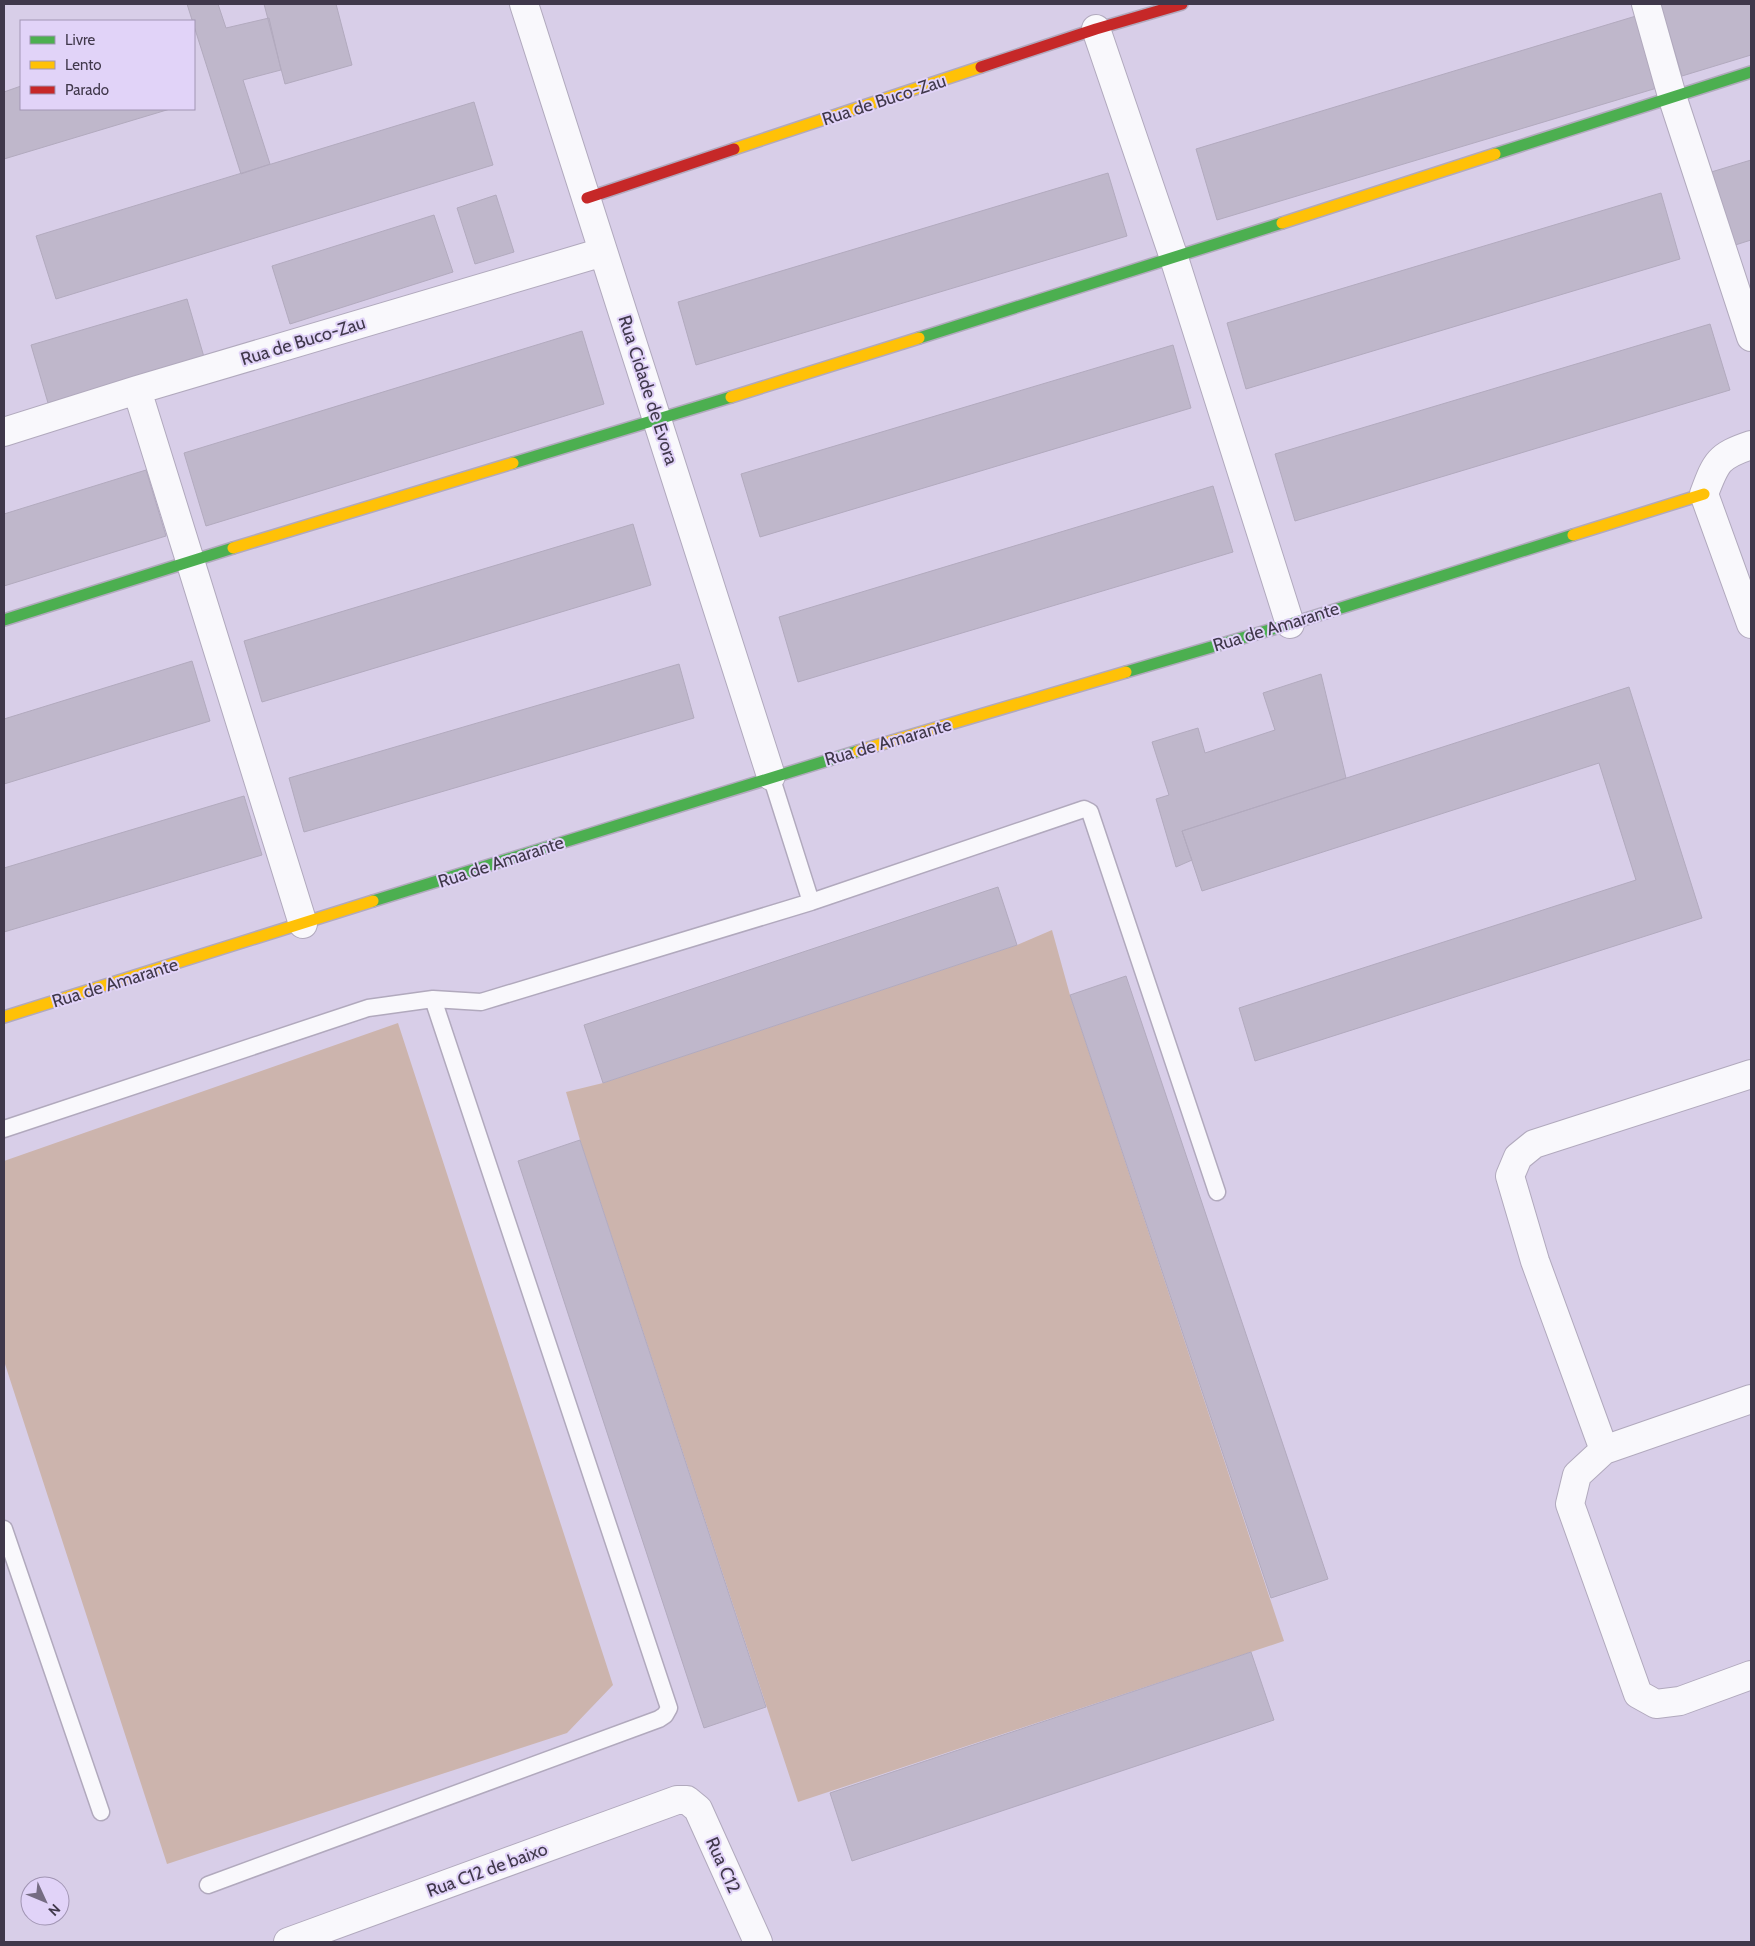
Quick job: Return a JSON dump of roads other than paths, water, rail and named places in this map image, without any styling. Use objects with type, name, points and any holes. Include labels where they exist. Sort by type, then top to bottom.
[{"type":"street","name":"Rua Cidade de Evora","points":[[524,4],[771,776]]},
{"type":"street","name":"Rua de Buco-Zau","points":[[587,198],[1096,30],[1182,4]]},
{"type":"street","points":[[1646,4],[1672,96],[1751,337]]},
{"type":"street","points":[[1096,30],[1174,258],[1290,624]]},
{"type":"street","points":[[4,620],[190,560],[658,420],[1174,258],[1751,72]]},
{"type":"street","name":"Rua de Buco-Zau","points":[[4,432],[137,390],[603,252]]},
{"type":"street","points":[[137,390],[303,924]]},
{"type":"street","points":[[1751,444],[1732,451],[1715,465],[1704,494],[1751,624]]},
{"type":"street","name":"Rua de Amarante","points":[[4,1017],[771,776],[1290,624],[1704,494]]},
{"type":"street","points":[[1604,1450],[1535,1261],[1510,1176],[1518,1157],[1534,1144],[1751,1074]]},
{"type":"street","points":[[1751,1399],[1604,1450],[1577,1475],[1570,1504],[1638,1694],[1656,1704],[1680,1701],[1751,1674]]},
{"type":"street","name":"Rua C12 de baixo","points":[[288,1942],[677,1800],[687,1800]]},
{"type":"street","name":"Rua C12","points":[[687,1800],[698,1809],[748,1940]]},
{"type":"lane","points":[[771,776],[811,902]]},
{"type":"lane","points":[[4,1129],[368,1008],[433,999],[481,1002],[811,902],[1084,809],[1088,810],[1217,1192]]},
{"type":"lane","points":[[208,1884],[659,1719],[665,1715],[669,1708],[433,999]]},
{"type":"lane","points":[[4,1529],[101,1812]]}]
